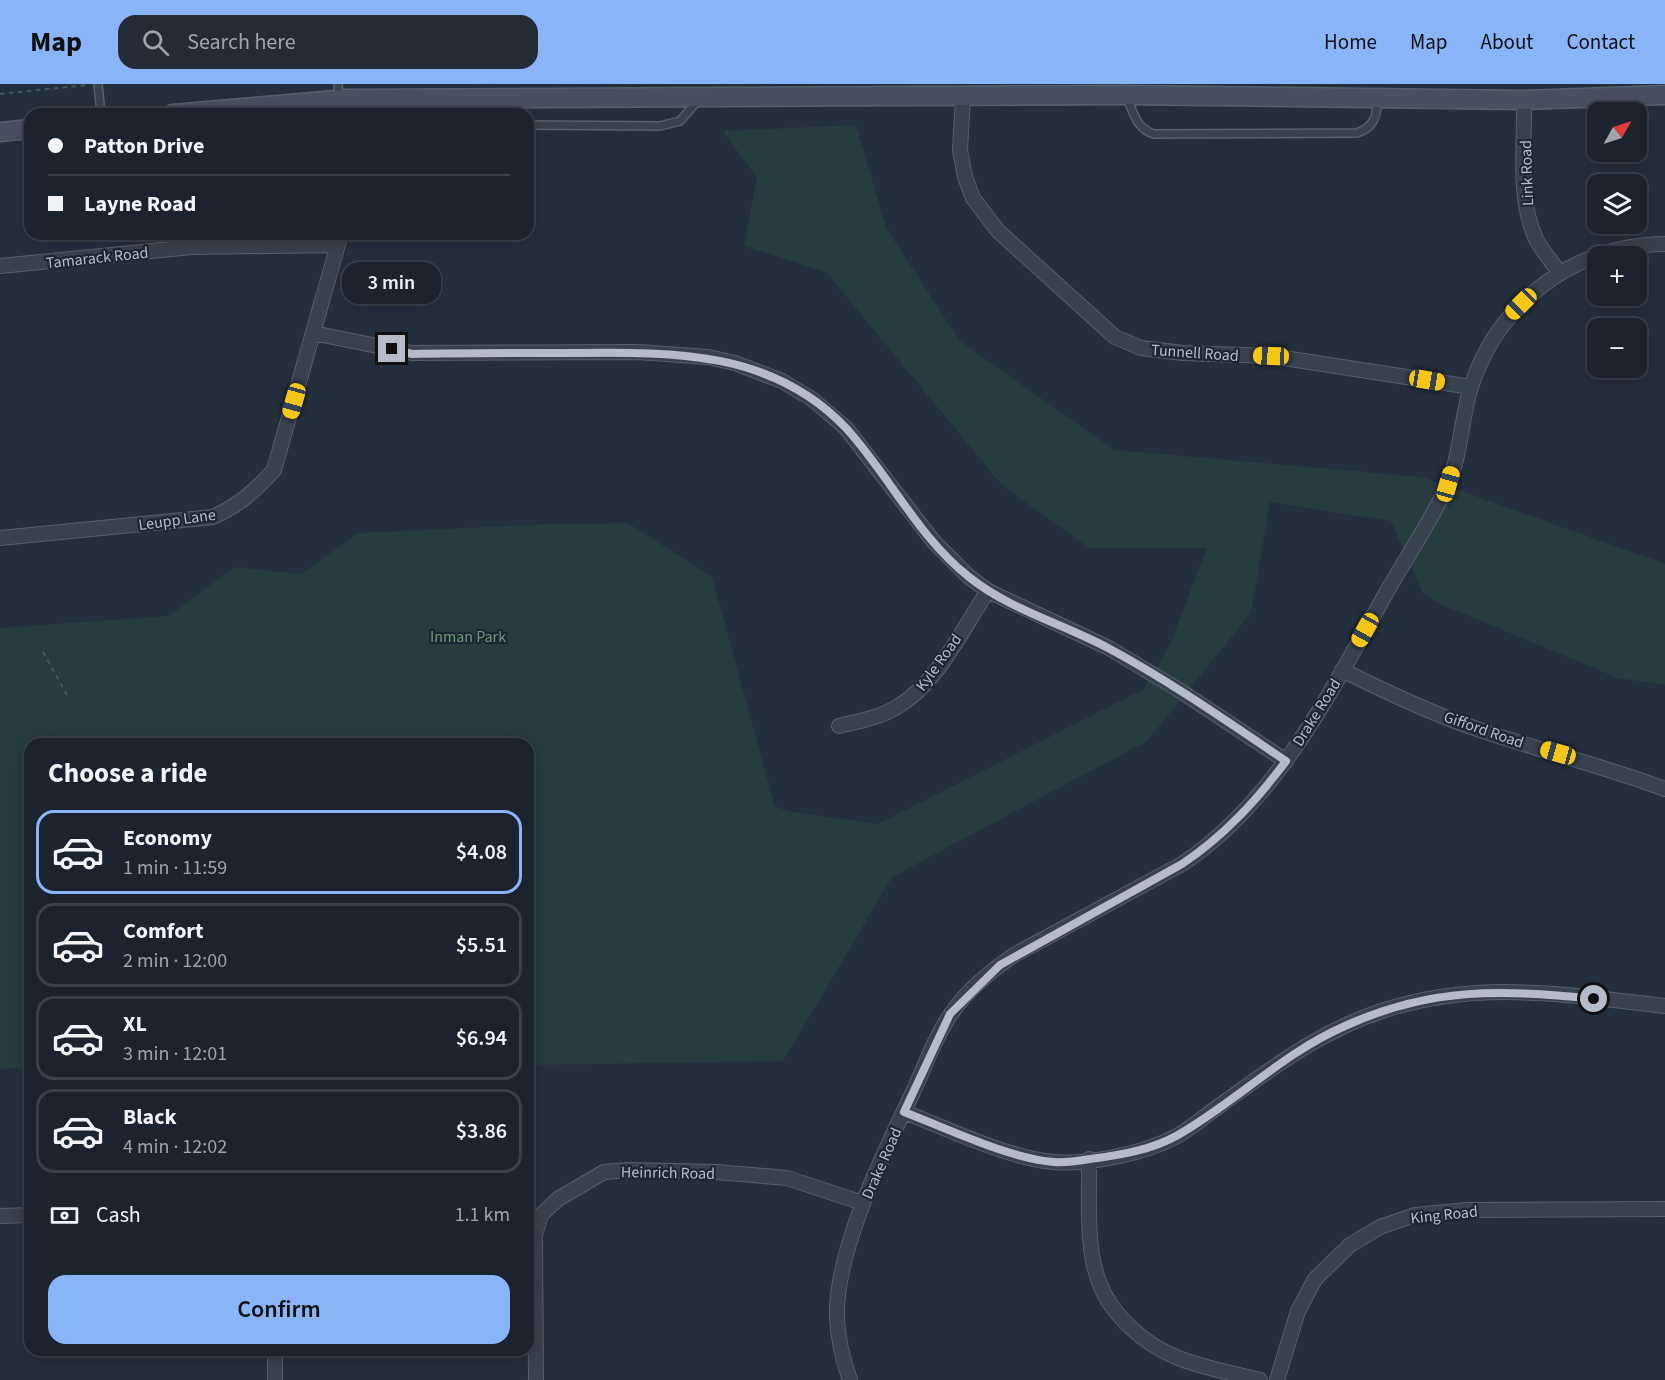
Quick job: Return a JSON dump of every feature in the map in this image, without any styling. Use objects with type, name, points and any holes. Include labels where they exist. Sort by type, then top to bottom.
[{"type":"street","points":[[218,108],[339,92],[376,106],[442,91],[501,98],[585,91],[701,98],[831,90],[963,96],[1126,95],[1524,100],[1658,92]]},
{"type":"street","name":"Tunnell Road","points":[[963,96],[960,150],[965,177],[973,198],[998,231],[1115,337],[1141,348],[1183,353],[1271,356],[1471,387]]},
{"type":"street","name":"Link Road","points":[[1524,100],[1525,197],[1529,220],[1537,240],[1560,273]]},
{"type":"street","points":[[0,132],[24,130]]},
{"type":"street","name":"Tamarack Road","points":[[0,266],[192,247],[340,240]]},
{"type":"street","name":"Leupp Lane","points":[[0,538],[213,517],[230,510],[259,487],[274,470],[340,240]]},
{"type":"street","name":"Drake Road","points":[[850,1380],[842,1356],[837,1317],[842,1275],[863,1203],[950,1014],[1000,965],[1182,864],[1208,847],[1255,802],[1286,761],[1342,670],[1448,484],[1471,387],[1495,336],[1510,315],[1532,293],[1560,273],[1607,250],[1665,244]]},
{"type":"street","points":[[313,333],[412,354],[638,352],[708,357],[744,366],[782,381],[812,399],[846,428],[933,542],[968,576],[988,591],[1109,648],[1179,690],[1286,761]]},
{"type":"street","name":"Kyle Road","points":[[839,726],[872,718],[896,708],[914,695],[932,675],[988,591]]},
{"type":"street","name":"Gifford Road","points":[[1342,670],[1406,701],[1476,729],[1599,765],[1665,789]]},
{"type":"street","points":[[904,1112],[1035,1159],[1053,1162],[1089,1159],[1147,1149],[1177,1136],[1292,1054],[1344,1026],[1382,1011],[1466,992],[1524,991],[1665,1006]]},
{"type":"street","points":[[1089,1159],[1092,1247],[1099,1283],[1129,1327],[1154,1346],[1178,1358],[1260,1380]]},
{"type":"street","name":"Heinrich Road","points":[[536,1380],[535,1235],[541,1215],[558,1199],[580,1184],[604,1172],[629,1170],[716,1172],[787,1178],[863,1203]]},
{"type":"street","name":"King Road","points":[[1277,1380],[1298,1311],[1315,1279],[1350,1245],[1380,1227],[1415,1215],[1467,1210],[1665,1209]]},
{"type":"street","points":[[0,1216],[24,1215]]},
{"type":"street","points":[[274,1356],[275,1380]]},
{"type":"lane","points":[[98,84],[100,108]]},
{"type":"lane","points":[[1126,95],[1135,118],[1144,131],[1154,134],[1357,133],[1369,129],[1376,120],[1379,98]]},
{"type":"lane","points":[[501,98],[507,108]]},
{"type":"lane","points":[[534,125],[660,126],[680,122],[701,98]]},
{"type":"path","points":[[0,94],[98,84]]},
{"type":"path","points":[[43,652],[67,695]]},
{"type":"green space","name":"Inman Park","points":[[856,125],[886,228],[960,341],[1114,450],[1422,477],[1665,564],[1665,685],[1618,678],[1438,603],[1422,591],[1391,521],[1270,502],[1251,613],[1147,741],[892,877],[783,1061],[534,1065],[534,738],[24,738],[24,1068],[0,1069],[0,628],[169,616],[235,567],[301,574],[359,533],[628,523],[712,577],[775,807],[792,812],[878,824],[1144,689],[1169,647],[1207,548],[1089,548],[1001,484],[826,272],[744,246],[757,178],[723,131]]},
{"type":"route","points":[[392,349],[412,354],[638,352],[708,357],[735,363],[782,381],[812,399],[846,428],[933,542],[968,576],[988,591],[1109,648],[1179,690],[1286,761],[1255,802],[1208,847],[1182,864],[1014,955],[1000,965],[950,1014],[904,1112],[999,1148],[1035,1159],[1070,1162],[1108,1157],[1147,1149],[1177,1136],[1292,1054],[1344,1026],[1382,1011],[1430,998],[1466,992],[1524,991],[1594,999]]}]
